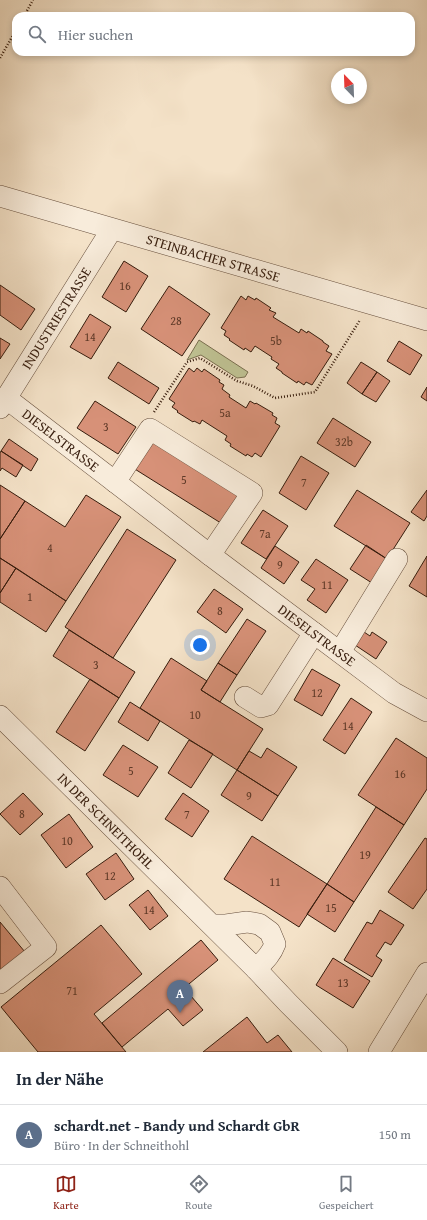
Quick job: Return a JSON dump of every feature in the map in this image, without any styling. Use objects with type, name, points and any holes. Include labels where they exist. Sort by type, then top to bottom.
[{"type":"street","name":"STEINBACHER STRASSE","points":[[0,196],[427,320]]},
{"type":"street","name":"INDUSTRIESTRASSE","points":[[3,403],[112,229]]},
{"type":"street","name":"DIESELSTRASSE","points":[[3,403],[115,482],[210,556],[394,693],[427,711]]},
{"type":"street","points":[[115,482],[150,429],[252,493],[210,556]]},
{"type":"street","points":[[340,652],[397,559]]},
{"type":"street","points":[[246,697],[261,707],[268,705],[314,633]]},
{"type":"street","name":"IN DER SCHNEITHOHL","points":[[0,716],[256,969],[334,1051]]},
{"type":"street","points":[[0,887],[46,946],[0,983]]},
{"type":"street","points":[[212,926],[226,926],[247,922],[259,924],[270,932],[275,944],[267,958],[256,969]]},
{"type":"street","points":[[379,1052],[427,973]]},
{"type":"path","points":[[26,12],[33,0]]},
{"type":"path","points":[[0,58],[12,37]]},
{"type":"path","points":[[194,360],[200,358],[237,381],[253,386],[275,398],[315,392],[371,304]]},
{"type":"green space","points":[[199,340],[248,372],[245,377],[237,378],[201,355],[187,360]]},
{"type":"building","points":[[124,261],[148,276],[126,312],[102,297]]},
{"type":"building","points":[[0,285],[35,309],[21,330],[0,315]]},
{"type":"building","points":[[169,286],[210,314],[182,356],[141,329]]},
{"type":"building","points":[[241,296],[246,300],[248,296],[255,300],[256,298],[271,308],[269,310],[276,313],[273,317],[299,333],[301,329],[307,333],[308,331],[329,346],[326,351],[332,354],[312,385],[306,382],[304,385],[298,381],[297,383],[282,373],[276,368],[279,364],[271,359],[272,357],[255,346],[251,352],[245,348],[244,350],[224,335],[226,331],[221,328]]},
{"type":"building","points":[[90,314],[111,327],[91,359],[70,347]]},
{"type":"building","points":[[0,338],[10,344],[0,359]]},
{"type":"building","points":[[399,341],[422,355],[410,375],[387,361]]},
{"type":"building","points":[[118,362],[159,388],[149,404],[108,378]]},
{"type":"building","points":[[361,362],[377,372],[362,394],[347,383]]},
{"type":"building","points":[[189,368],[194,372],[197,368],[202,372],[204,369],[220,380],[219,382],[224,385],[222,389],[230,395],[229,397],[246,408],[250,401],[273,413],[272,415],[277,418],[275,423],[280,426],[261,457],[255,453],[252,457],[247,454],[246,456],[230,446],[231,444],[225,440],[227,436],[202,420],[200,424],[194,421],[193,422],[172,407],[175,403],[169,399]]},
{"type":"building","points":[[377,372],[390,381],[376,402],[362,394]]},
{"type":"building","points":[[427,387],[427,401],[421,397]]},
{"type":"building","points":[[95,401],[136,427],[118,454],[77,428]]},
{"type":"building","points":[[333,418],[371,442],[355,467],[317,443]]},
{"type":"building","points":[[148,438],[242,497],[224,525],[130,466]]},
{"type":"building","points":[[9,439],[38,459],[31,471],[1,451]]},
{"type":"building","points":[[1,451],[23,465],[16,477],[2,468],[0,471]]},
{"type":"building","points":[[301,456],[329,473],[306,510],[279,493]]},
{"type":"building","points":[[0,485],[25,501],[0,539]]},
{"type":"building","points":[[357,490],[410,523],[387,559],[334,526]]},
{"type":"building","points":[[427,490],[427,516],[424,521],[411,512]]},
{"type":"building","points":[[86,495],[121,517],[66,601],[0,558],[0,539],[25,501],[65,527]]},
{"type":"building","points":[[263,510],[288,526],[266,559],[241,543]]},
{"type":"building","points":[[127,529],[176,560],[113,658],[65,627]]},
{"type":"building","points":[[366,545],[387,559],[372,583],[350,569]]},
{"type":"building","points":[[275,546],[299,562],[284,584],[261,568]]},
{"type":"building","points":[[427,556],[427,597],[409,586]]},
{"type":"building","points":[[0,558],[16,568],[0,593]]},
{"type":"building","points":[[316,559],[348,580],[326,613],[307,600],[315,589],[301,580]]},
{"type":"building","points":[[16,568],[66,601],[46,632],[0,602],[0,593]]},
{"type":"building","points":[[214,589],[243,609],[226,633],[197,612]]},
{"type":"building","points":[[247,619],[266,631],[237,675],[218,663]]},
{"type":"building","points":[[69,630],[135,672],[119,698],[53,656]]},
{"type":"building","points":[[364,632],[370,636],[372,632],[387,642],[376,659],[355,645]]},
{"type":"building","points":[[171,658],[207,681],[201,690],[263,729],[237,770],[140,708]]},
{"type":"building","points":[[218,663],[237,675],[220,702],[201,690]]},
{"type":"building","points":[[312,669],[340,685],[322,716],[294,700]]},
{"type":"building","points":[[90,679],[119,698],[85,751],[56,732]]},
{"type":"building","points":[[351,698],[372,712],[345,754],[323,740]]},
{"type":"building","points":[[130,702],[160,721],[148,741],[118,722]]},
{"type":"building","points":[[396,738],[427,758],[427,789],[404,825],[358,795]]},
{"type":"building","points":[[189,740],[213,754],[191,788],[168,773]]},
{"type":"building","points":[[123,745],[158,767],[138,797],[103,775]]},
{"type":"building","points":[[267,748],[297,767],[278,796],[237,770],[249,751],[261,758]]},
{"type":"building","points":[[237,770],[278,796],[262,821],[221,795]]},
{"type":"building","points":[[23,793],[43,814],[20,835],[0,814]]},
{"type":"building","points":[[183,793],[209,811],[192,837],[165,819]]},
{"type":"building","points":[[376,807],[404,825],[354,902],[327,884]]},
{"type":"building","points":[[69,814],[93,847],[66,868],[41,835]]},
{"type":"building","points":[[252,836],[327,884],[299,927],[224,879]]},
{"type":"building","points":[[425,838],[427,839],[427,889],[413,909],[388,892]]},
{"type":"building","points":[[116,853],[134,879],[105,900],[86,874]]},
{"type":"building","points":[[327,884],[354,902],[335,932],[307,914]]},
{"type":"building","points":[[148,890],[168,916],[150,930],[129,905]]},
{"type":"building","points":[[380,910],[404,925],[391,945],[385,942],[376,956],[382,960],[372,977],[344,960],[367,922],[372,924]]},
{"type":"building","points":[[0,922],[25,952],[0,972]]},
{"type":"building","points":[[101,925],[142,974],[94,1014],[126,1052],[38,1052],[1,1007]]},
{"type":"building","points":[[201,940],[218,960],[184,988],[203,1010],[183,1026],[168,1009],[122,1047],[102,1023]]},
{"type":"building","points":[[333,958],[370,981],[353,1008],[316,985]]},
{"type":"building","points":[[247,1017],[267,1043],[278,1035],[292,1052],[203,1052]]},
{"type":"place","name":"schardt.net - Bandy und Schardt GbR","points":[[180,1013]]}]
